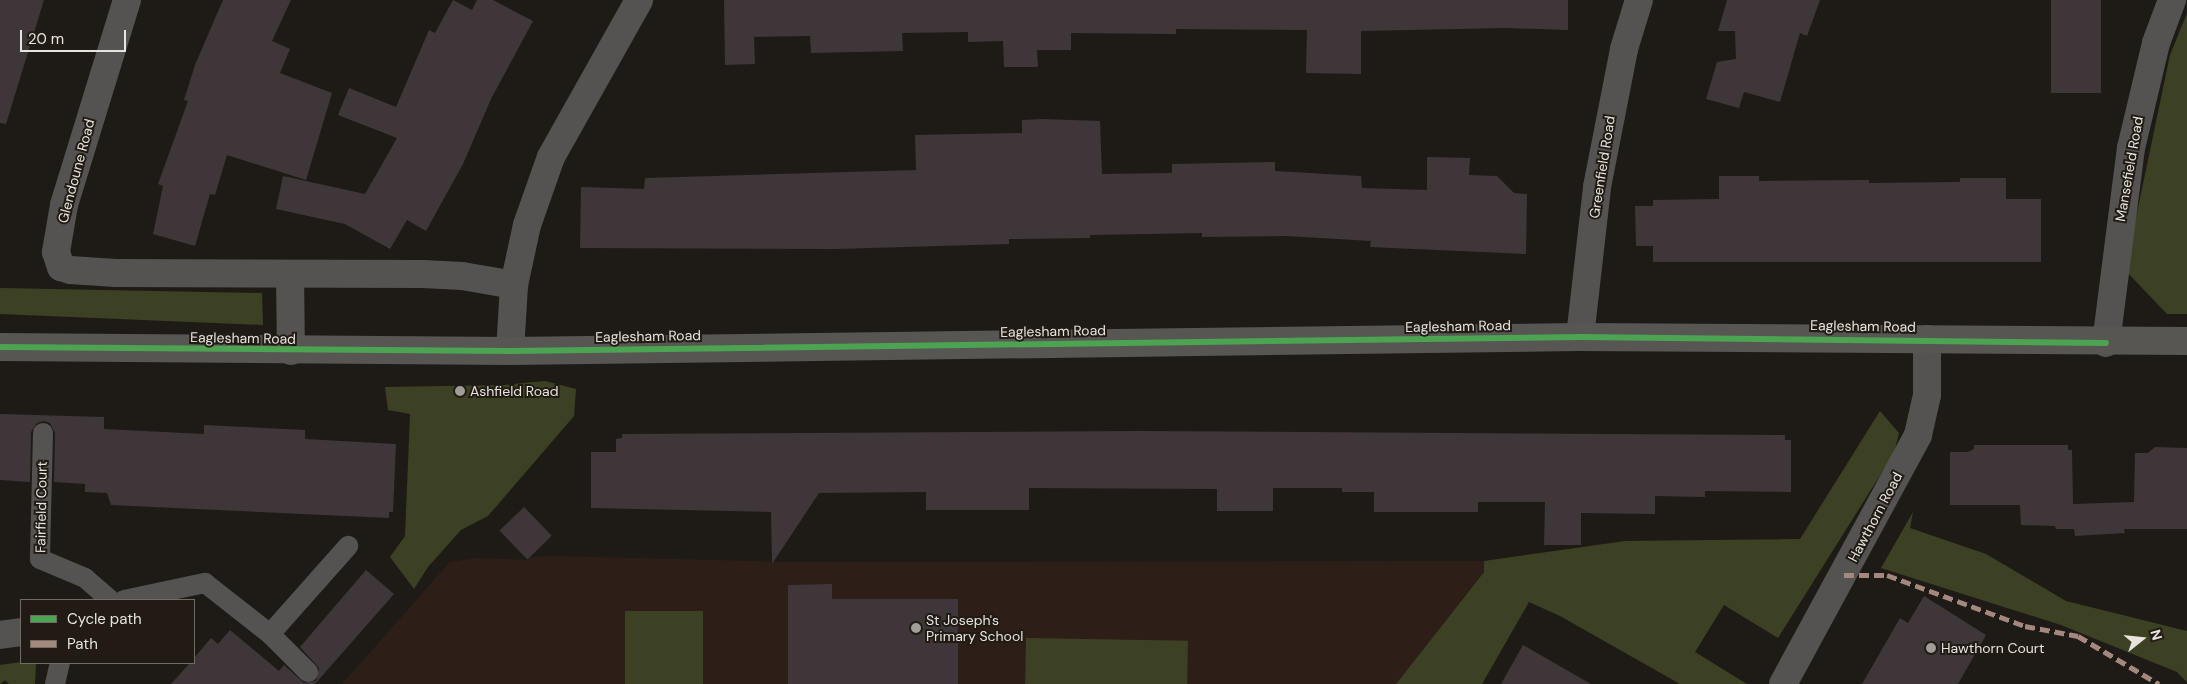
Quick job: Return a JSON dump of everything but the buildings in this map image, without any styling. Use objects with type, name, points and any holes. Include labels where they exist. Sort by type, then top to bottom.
[{"type":"main road","name":"Eaglesham Road","points":[[0,347],[291,351],[510,351],[1580,337],[1927,339],[2106,343],[2187,341]]},
{"type":"street","name":"Glendoune Road","points":[[127,0],[64,205],[56,252],[60,266],[70,270],[116,274],[443,275],[514,285]]},
{"type":"street","points":[[510,351],[514,285],[528,225],[551,157],[639,0]]},
{"type":"street","name":"Greenfield Road","points":[[1580,337],[1598,178],[1624,49],[1639,0]]},
{"type":"street","name":"Mansefield Road","points":[[2106,343],[2131,148],[2156,43],[2172,0]]},
{"type":"street","points":[[290,274],[291,351]]},
{"type":"street","name":"Hawthorn Road","points":[[1783,684],[1918,435],[1926,395],[1927,339]]},
{"type":"street","points":[[0,636],[20,632]]},
{"type":"lane","name":"Fairfield Court","points":[[43,433],[40,560],[85,578],[109,599]]},
{"type":"lane","points":[[270,634],[348,546]]},
{"type":"lane","points":[[129,599],[205,583],[270,634],[308,672]]},
{"type":"lane","points":[[55,684],[60,664]]},
{"type":"shaded area","name":"St Joseph's Primary School","points":[[531,557],[790,562],[1484,561],[1484,571],[1396,684],[342,684],[450,562],[476,558],[528,560]]},
{"type":"green space","points":[[2187,13],[2187,314],[2167,314],[2125,270],[2170,55]]},
{"type":"green space","points":[[0,288],[262,293],[263,325],[0,314]]},
{"type":"green space","points":[[545,381],[576,389],[574,416],[488,516],[461,530],[428,567],[414,589],[390,557],[405,536],[410,414],[388,410],[385,387],[504,385]]},
{"type":"green space","points":[[1880,411],[1899,433],[1894,453],[1778,638],[1724,605],[1695,652],[1747,684],[1680,684],[1560,616],[1529,602],[1482,684],[1396,684],[1484,572],[1484,561],[1625,541],[1800,539]]},
{"type":"green space","points":[[1913,512],[1910,528],[1986,554],[2066,601],[2187,631],[2187,682],[2177,672],[2061,625],[1881,568]]},
{"type":"green space","points":[[625,611],[703,611],[703,684],[625,684]]},
{"type":"green space","points":[[1026,638],[1188,641],[1187,684],[1025,684]]},
{"type":"green space","points":[[20,662],[20,664],[36,664],[35,684],[9,684],[5,680],[0,684],[0,665]]},
{"type":"marked path","points":[[1844,575],[1887,575],[2025,626],[2078,636],[2159,684]]},
{"type":"cycle path","points":[[0,347],[510,351],[1580,337],[2106,343]]},
{"type":"place","name":"Ashfield Road","points":[[460,391]]},
{"type":"place","name":"St Joseph's Primary School","points":[[916,628]]},
{"type":"place","name":"Hawthorn Court","points":[[1931,648]]}]
